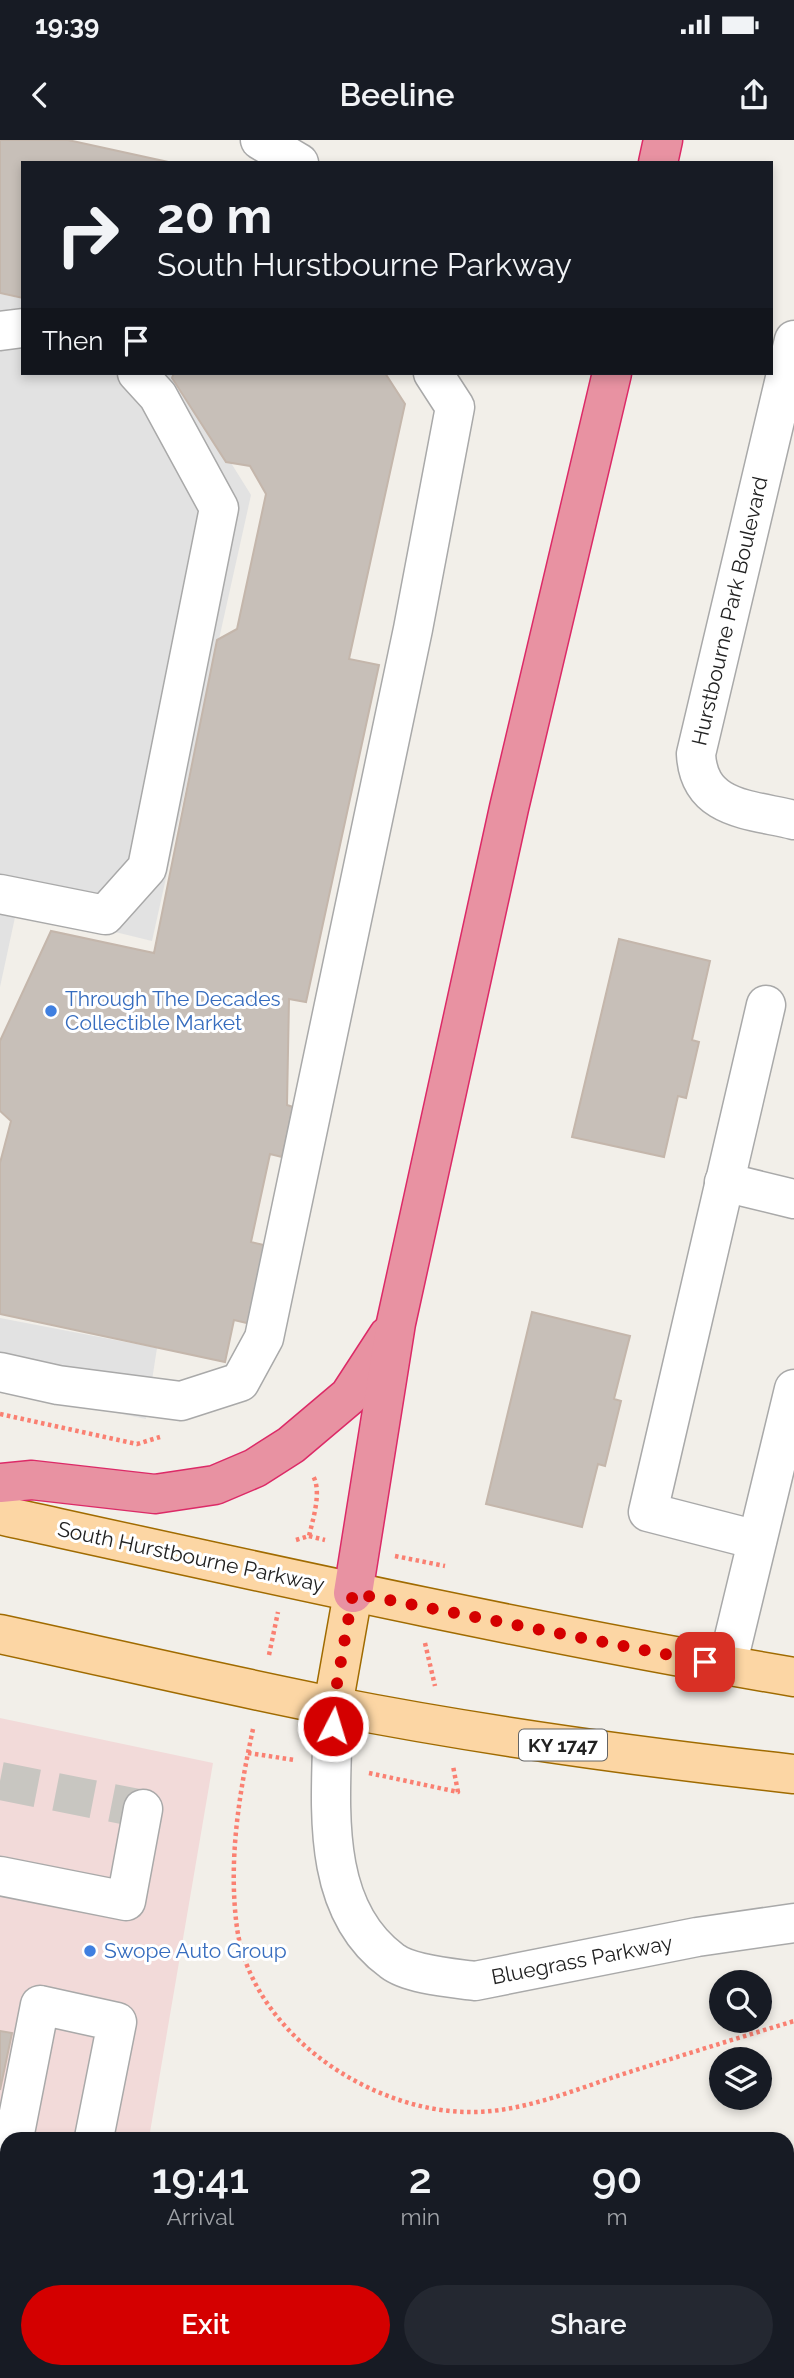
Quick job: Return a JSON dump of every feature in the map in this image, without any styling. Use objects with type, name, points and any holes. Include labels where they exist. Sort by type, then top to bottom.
[{"type":"highway","points":[[658,161],[663,140]]},
{"type":"highway","points":[[353,1593],[396,1323],[509,808],[612,375]]},
{"type":"highway","points":[[0,1483],[32,1480],[155,1494],[215,1485],[255,1468],[291,1445],[349,1396],[396,1323]]},
{"type":"main road","name":"South Hurstbourne Parkway","points":[[0,1515],[353,1593],[794,1677]]},
{"type":"main road","points":[[333,1706],[353,1593]]},
{"type":"main road","name":"KY 1747","points":[[0,1634],[333,1706],[647,1758],[794,1774]]},
{"type":"street","points":[[260,140],[296,161]]},
{"type":"street","points":[[0,331],[21,328]]},
{"type":"street","name":"Hurstbourne Park Boulevard","points":[[794,340],[696,754],[697,774],[710,794],[723,802],[794,820]]},
{"type":"street","points":[[0,894],[105,915],[147,868],[219,508],[158,396],[139,375]]},
{"type":"street","points":[[0,1372],[58,1385],[181,1401],[240,1382],[264,1338],[402,684],[455,407],[434,375]]},
{"type":"street","points":[[757,1540],[648,1512],[766,1005]]},
{"type":"street","points":[[724,1182],[794,1199]]},
{"type":"street","points":[[727,1666],[791,1412]]},
{"type":"street","name":"Bluegrass Parkway","points":[[333,1706],[335,1863],[344,1896],[366,1936],[394,1963],[439,1977],[475,1981],[696,1937],[794,1923]]},
{"type":"street","points":[[0,1876],[127,1901],[143,1810]]},
{"type":"street","points":[[15,2132],[40,2005],[117,2022],[95,2132]]},
{"type":"path","points":[[0,1415],[137,1444],[163,1437]]},
{"type":"path","points":[[248,1753],[294,1541],[309,1536],[315,1508],[316,1480],[291,1445]]},
{"type":"shaded area","points":[[0,294],[21,299],[21,375],[176,375],[251,495],[152,941],[17,908],[0,987]]},
{"type":"shaded area","points":[[0,1318],[157,1348],[146,1419],[0,1389]]},
{"type":"shaded area","name":"Swope Auto Group","points":[[0,1718],[213,1763],[150,2132],[0,2132]]},
{"type":"building","points":[[0,140],[68,140],[164,161],[21,161],[21,298],[0,293]]},
{"type":"building","points":[[173,375],[386,375],[405,404],[349,659],[379,665],[306,1002],[289,999],[287,1105],[293,1107],[282,1157],[270,1154],[251,1242],[268,1246],[251,1324],[234,1320],[225,1362],[0,1314],[0,1163],[11,1121],[0,1111],[0,1041],[51,931],[154,953],[217,640],[237,629],[266,494],[250,466],[226,462],[172,378]]},
{"type":"building","points":[[619,939],[710,961],[692,1040],[699,1042],[686,1098],[678,1096],[664,1157],[572,1137]]},
{"type":"building","points":[[532,1312],[630,1336],[614,1399],[621,1401],[605,1466],[598,1464],[582,1527],[486,1504]]},
{"type":"building","points":[[0,2031],[12,2033],[0,2090]]},
{"type":"tunnel","points":[[0,1781],[143,1809]]},
{"type":"place","name":"Through The Decades Collectible Market","points":[[51,1011]]},
{"type":"place","name":"Swope Auto Group","points":[[90,1951]]},
{"type":"route","points":[[333,1726],[333,1706],[353,1593],[705,1662]]}]
